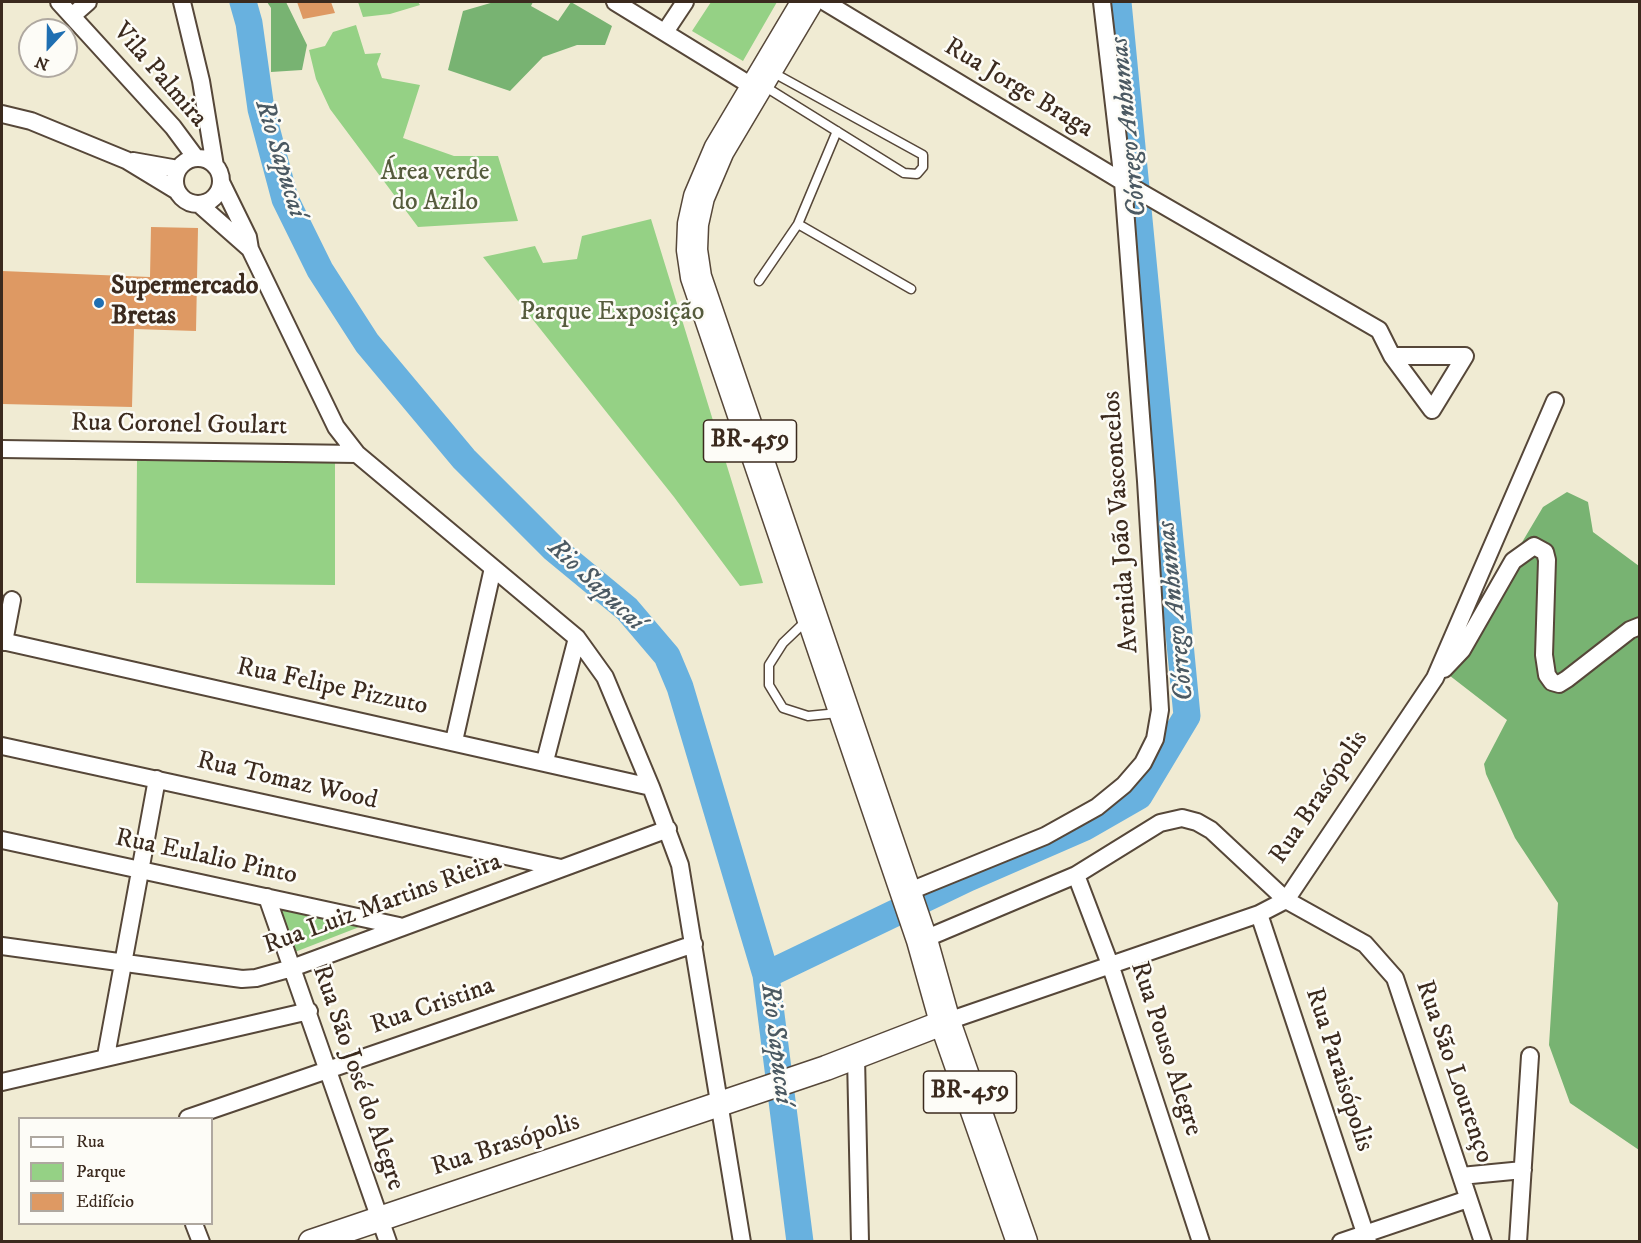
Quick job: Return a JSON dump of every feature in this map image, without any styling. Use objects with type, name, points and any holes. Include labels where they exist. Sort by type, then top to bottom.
[{"type":"highway","name":"BR-459","points":[[807,2],[719,150],[699,197],[693,224],[692,250],[706,312],[913,916],[945,1022],[1022,1242]]},
{"type":"street","name":"Vila Palmira","points":[[59,2],[173,127],[196,158]]},
{"type":"street","points":[[72,16],[88,2]]},
{"type":"street","points":[[182,2],[201,81],[215,166],[248,237],[250,249],[336,427],[357,454],[577,638],[605,677],[668,829],[680,866],[742,1242]]},
{"type":"street","points":[[615,2],[642,8],[665,32],[760,80]]},
{"type":"street","points":[[665,32],[685,2]]},
{"type":"street","name":"Rua Jorge Braga","points":[[825,2],[1125,183],[1379,330],[1392,356]]},
{"type":"street","name":"Avenida João Vasconcelos","points":[[913,916],[1097,807],[1124,784],[1143,763],[1155,739],[1160,710],[1125,183],[1102,2]]},
{"type":"street","points":[[2,114],[31,121],[126,160],[177,191],[189,202],[199,204],[212,200],[220,189],[221,182]]},
{"type":"street","points":[[177,191],[175,176],[183,163],[196,158],[210,161],[215,166]]},
{"type":"street","points":[[126,160],[178,169]]},
{"type":"street","points":[[199,204],[250,249]]},
{"type":"street","name":"Rua Brasópolis","points":[[311,1242],[758,1089],[826,1068],[945,1022],[1111,967],[1259,914],[1286,900],[1435,678],[1555,400]]},
{"type":"street","name":"Rua Coronel Goulart","points":[[2,449],[357,454]]},
{"type":"street","points":[[1435,678],[1462,650],[1513,561],[1534,546],[1545,552],[1547,560],[1544,655],[1547,675],[1552,682],[1559,684],[1567,679],[1614,641],[1640,626]]},
{"type":"street","points":[[454,741],[493,568]]},
{"type":"street","points":[[3,642],[12,600]]},
{"type":"street","points":[[545,761],[577,638]]},
{"type":"street","name":"Rua Felipe Pizzuto","points":[[3,642],[545,761],[651,787]]},
{"type":"street","name":"Rua Tomaz Wood","points":[[2,746],[562,869]]},
{"type":"street","points":[[106,1056],[157,779]]},
{"type":"street","name":"Rua São Lourenço","points":[[913,916],[1076,875],[1160,823],[1182,818],[1197,822],[1211,830],[1286,900],[1365,944],[1395,978],[1483,1242]]},
{"type":"street","name":"Rua Luiz Martins Rieira","points":[[2,946],[242,979],[292,968],[400,926],[668,829]]},
{"type":"street","name":"Rua Eulalio Pinto","points":[[2,840],[400,926]]},
{"type":"street","name":"Rua Pouso Alegre","points":[[1076,875],[1111,967],[1201,1242]]},
{"type":"street","name":"Rua São José do Alegre","points":[[267,897],[309,1011],[327,1070],[388,1242]]},
{"type":"street","name":"Rua Paraisópolis","points":[[1259,914],[1367,1238]]},
{"type":"street","name":"Rua Cristina","points":[[194,1117],[694,944]]},
{"type":"street","points":[[2,1082],[106,1056],[309,1011]]},
{"type":"street","points":[[1518,1242],[1530,1056]]},
{"type":"street","points":[[856,1057],[860,1242]]},
{"type":"street","points":[[1461,1176],[1523,1170]]},
{"type":"street","points":[[1341,1242],[1367,1238],[1468,1199]]},
{"type":"street","points":[[194,1225],[201,1242]]},
{"type":"lane","points":[[760,80],[802,91],[923,155],[923,167],[916,174],[904,173],[760,80]]},
{"type":"lane","points":[[759,281],[798,224],[837,131]]},
{"type":"lane","points":[[798,224],[911,289]]},
{"type":"lane","points":[[811,616],[783,643],[770,665],[769,686],[783,708],[808,716],[843,712]]},
{"type":"green space","points":[[267,2],[286,2],[307,45],[302,70],[271,72],[271,8]]},
{"type":"green space","points":[[358,2],[418,2],[420,5],[390,14],[363,17]]},
{"type":"green space","points":[[494,2],[533,2],[531,6],[558,21],[571,2],[612,26],[605,45],[577,45],[543,57],[510,91],[448,70],[463,11]]},
{"type":"green space","points":[[711,2],[777,2],[743,61],[692,31]]},
{"type":"green space","name":"Área verde do Azilo","points":[[356,25],[365,54],[381,53],[377,64],[382,78],[420,85],[403,138],[454,156],[498,156],[518,221],[418,227],[330,109],[316,79],[309,50],[325,46],[333,32]]},
{"type":"green space","name":"Parque Exposição","points":[[651,219],[763,583],[740,586],[674,497],[483,257],[535,246],[543,263],[577,259],[582,236]]},
{"type":"green space","points":[[137,460],[335,461],[335,585],[136,583]]},
{"type":"green space","points":[[1567,492],[1588,502],[1593,532],[1639,566],[1639,1150],[1570,1103],[1549,1045],[1558,903],[1515,838],[1486,774],[1484,764],[1507,720],[1445,672],[1543,507]]},
{"type":"green space","points":[[277,905],[367,924],[295,952]]},
{"type":"building","points":[[297,2],[331,2],[335,13],[303,19]]},
{"type":"building","name":"Supermercado Bretas","points":[[151,227],[198,228],[196,331],[134,329],[132,407],[2,404],[2,271],[150,277]]},
{"type":"waterway","name":"Rio Sapucaí","points":[[243,2],[249,23],[261,109],[285,199],[320,270],[367,343],[464,459],[553,548],[627,609],[667,656],[680,687],[766,975],[800,1242]]},
{"type":"waterway","name":"Córrego Anhumas","points":[[766,975],[968,878],[1085,827],[1139,796],[1187,716],[1118,2]]},
{"type":"place","name":"Supermercado Bretas","points":[[99,303]]}]
